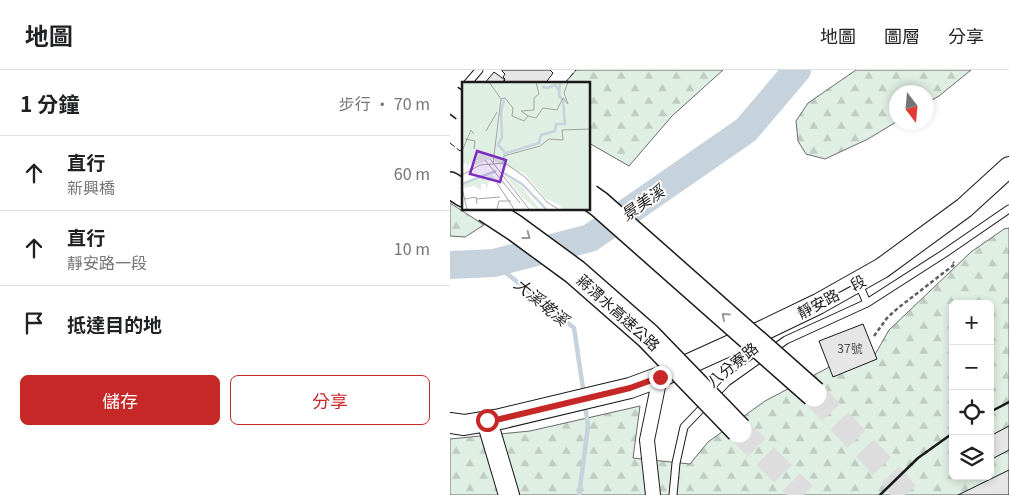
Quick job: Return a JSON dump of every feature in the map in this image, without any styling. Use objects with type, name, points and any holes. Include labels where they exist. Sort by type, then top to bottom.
[{"type":"highway","points":[[450,185],[462,193]]},
{"type":"highway","points":[[590,198],[814,394]]},
{"type":"highway","name":"蔣渭水高速公路","points":[[488,210],[575,272],[648,336],[739,430]]},
{"type":"main road","name":"靜安路一段","points":[[494,420],[630,388],[660,377],[792,317],[882,268],[964,208],[1009,168]]},
{"type":"main road","points":[[450,423],[464,425],[494,420],[509,495]]},
{"type":"street","points":[[653,495],[647,440],[660,377]]},
{"type":"lane","points":[[469,82],[479,70]]},
{"type":"lane","points":[[450,105],[458,100]]},
{"type":"lane","name":"八分寮路","points":[[673,495],[676,463],[684,427],[727,382],[786,340],[867,303],[1009,209]]},
{"type":"lane","points":[[858,282],[867,303]]},
{"type":"path","points":[[874,336],[887,318],[898,308],[955,264],[945,253]]},
{"type":"green space","points":[[576,70],[723,70],[672,116],[629,166],[590,144],[590,82],[566,82]]},
{"type":"green space","points":[[856,70],[971,70],[934,99],[934,85],[889,85],[889,126],[868,139],[825,159],[806,154],[798,141],[796,121],[808,103]]},
{"type":"green space","points":[[450,203],[484,225],[465,237],[450,236]]},
{"type":"green space","points":[[1009,228],[1009,495],[450,495],[450,439],[530,431],[640,406],[633,458],[690,464],[708,442],[765,401],[837,363],[873,358],[889,330],[971,252],[1004,229]]},
{"type":"building","points":[[550,70],[553,73],[546,82],[503,82],[505,74],[502,71]]},
{"type":"building","points":[[494,72],[505,80],[503,82],[486,82]]},
{"type":"building","points":[[863,324],[877,359],[833,377],[819,341]]},
{"type":"building","points":[[1009,426],[1009,450],[994,458],[994,435]]},
{"type":"building","points":[[1009,470],[1009,495],[958,495],[989,480],[994,480],[994,477]]},
{"type":"waterway","name":"景美溪","points":[[450,265],[494,263],[590,238],[746,130],[797,70]]},
{"type":"waterway","name":"大溪墘溪","points":[[494,263],[574,328],[584,395]]},
{"type":"waterway","name":"大溪墘溪","points":[[579,495],[588,426],[585,405]]},
{"type":"tunnel","points":[[814,394],[907,495]]},
{"type":"tunnel","points":[[739,430],[804,495]]},
{"type":"fence","points":[[566,82],[576,70]]},
{"type":"fence","points":[[450,143],[460,151],[462,148]]},
{"type":"wall","points":[[994,410],[1009,402]]},
{"type":"wall","points":[[880,495],[918,458],[950,435]]},
{"type":"route","points":[[487,420],[500,419],[630,388],[660,377]]}]
